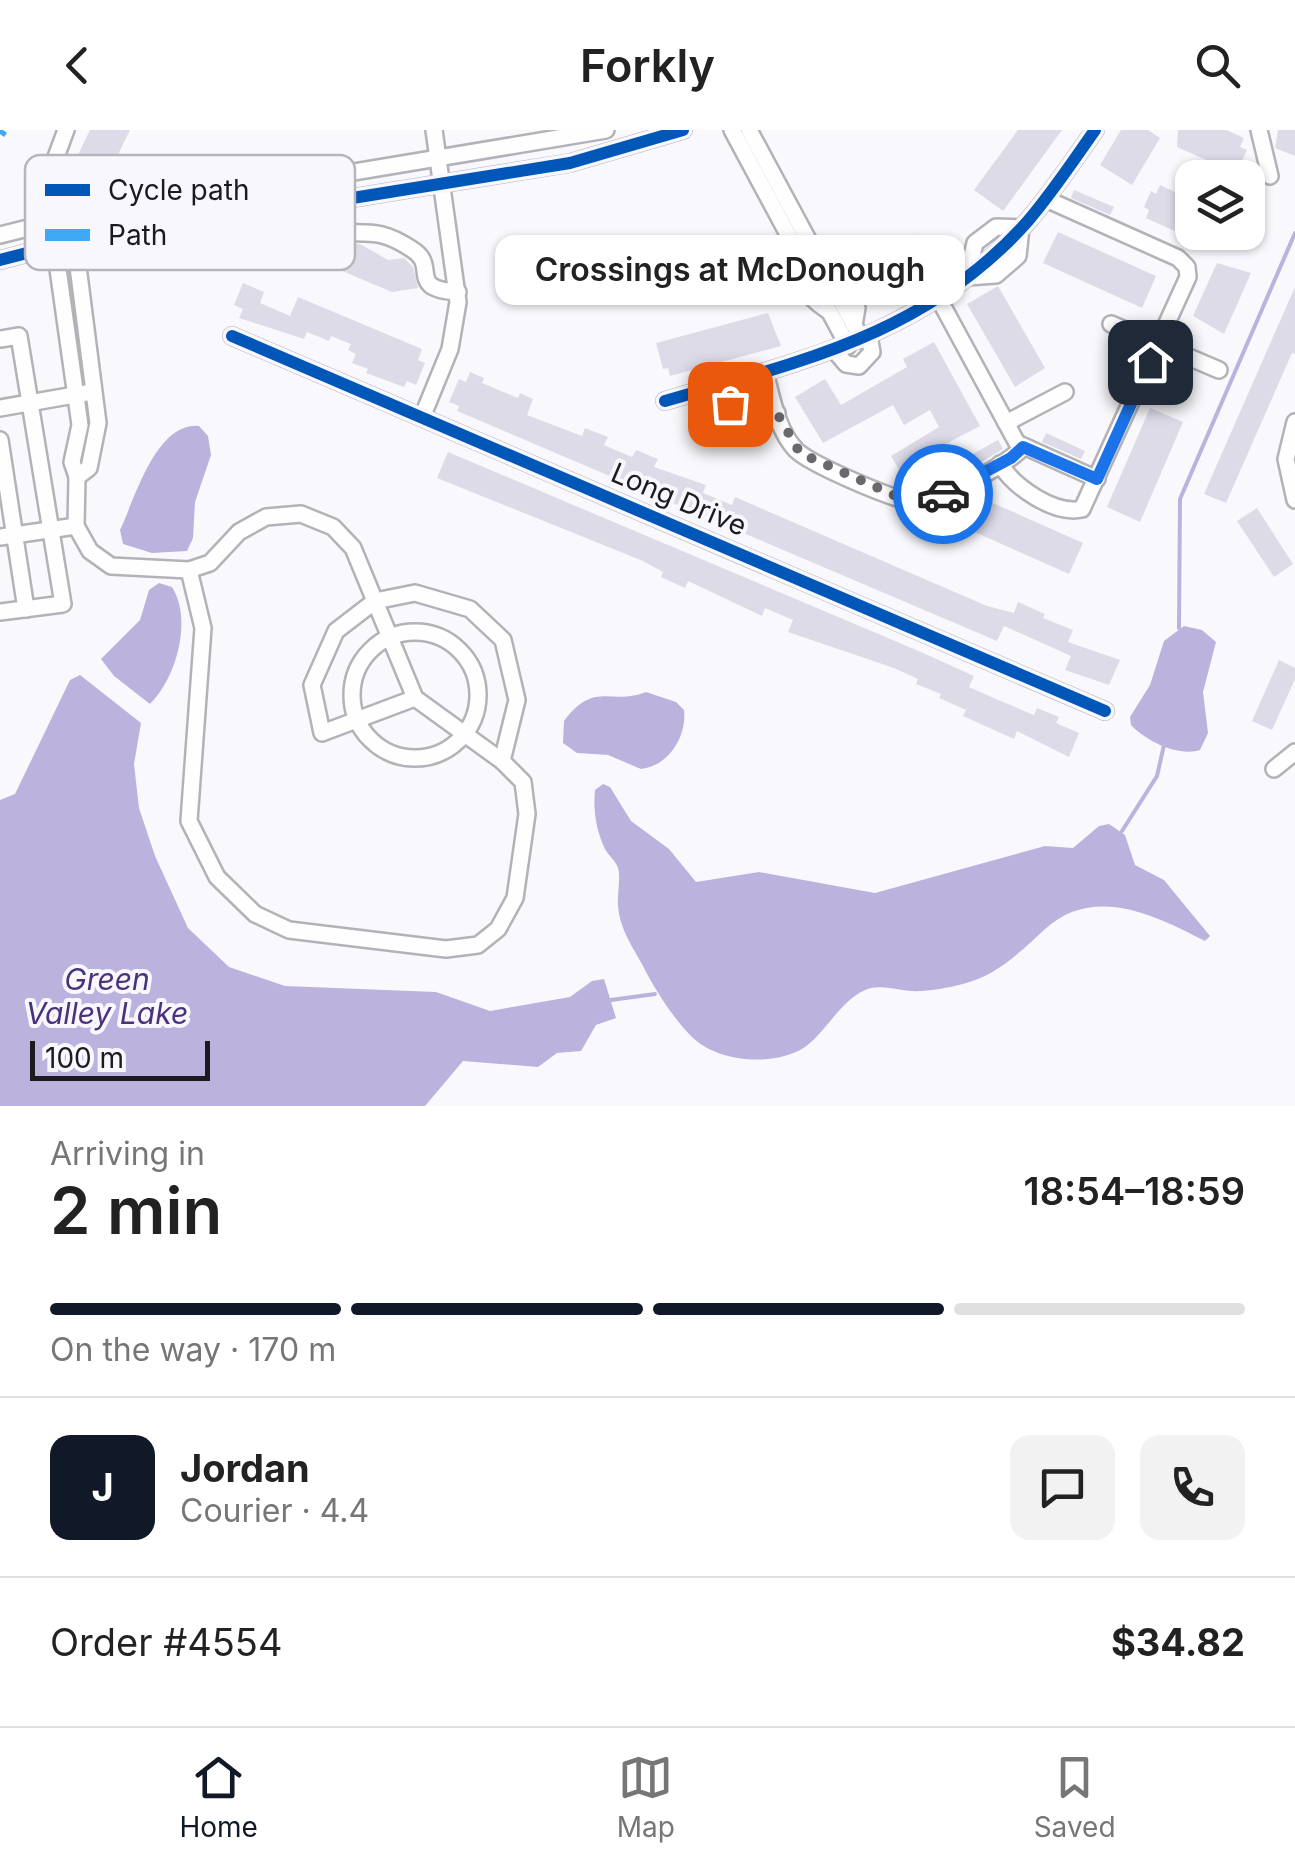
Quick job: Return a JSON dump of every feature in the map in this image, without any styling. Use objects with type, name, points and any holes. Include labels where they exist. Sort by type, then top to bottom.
[{"type":"street","points":[[57,155],[66,130]]},
{"type":"street","points":[[423,415],[450,350],[458,292],[434,130]]},
{"type":"street","points":[[355,174],[606,130]]},
{"type":"street","points":[[355,197],[614,154],[683,130]]},
{"type":"street","points":[[732,130],[771,186]]},
{"type":"street","points":[[749,130],[812,277],[854,343]]},
{"type":"street","points":[[665,401],[854,343],[939,299],[968,276],[996,276],[1009,268],[1020,250],[1021,228],[1095,130]]},
{"type":"street","points":[[1259,130],[1270,176]]},
{"type":"street","points":[[1000,464],[1016,486],[1071,510],[1082,509],[1187,282],[1185,263],[1046,199]]},
{"type":"street","points":[[968,276],[973,248],[982,234],[996,227],[1021,228]]},
{"type":"street","points":[[0,235],[25,229]]},
{"type":"street","points":[[355,231],[365,230],[411,248],[422,259],[428,285],[436,290],[458,292]]},
{"type":"street","points":[[800,243],[791,263],[812,277]]},
{"type":"street","points":[[0,260],[25,254]]},
{"type":"street","points":[[57,270],[80,425],[72,462],[77,477],[76,526],[90,551],[112,566],[189,570],[210,563],[239,532],[266,517],[301,514],[333,527],[353,548],[415,698],[523,782],[527,814],[515,898],[498,929],[478,944],[446,949],[289,930],[255,914],[217,877],[189,821],[203,628],[189,570]]},
{"type":"street","points":[[77,477],[89,468],[98,423],[79,270]]},
{"type":"street","points":[[812,277],[810,298],[830,302],[846,292],[856,302],[854,343]]},
{"type":"street","points":[[939,299],[1023,447],[1097,479]]},
{"type":"street","points":[[1111,324],[1218,370]]},
{"type":"street","points":[[0,339],[18,336],[63,604],[0,612]]},
{"type":"street","name":"Long Drive","points":[[232,336],[1104,711]]},
{"type":"street","points":[[765,372],[777,413],[800,453],[912,502],[932,499],[1000,464],[1023,447]]},
{"type":"street","points":[[713,387],[725,402],[742,409],[758,415],[777,413]]},
{"type":"street","points":[[0,408],[94,392]]},
{"type":"street","points":[[1006,423],[1066,392]]},
{"type":"street","points":[[1295,422],[1286,459],[1295,500]]},
{"type":"street","points":[[0,440],[7,536],[26,609]]},
{"type":"street","points":[[7,536],[76,526]]},
{"type":"street","points":[[415,698],[322,734],[312,684],[336,631],[375,601],[415,592],[470,610],[504,640],[518,700],[502,762]]},
{"type":"street","points":[[421,631],[442,637],[460,649],[478,685],[478,705],[464,734],[442,752],[402,757],[384,750],[357,720],[352,699],[354,677],[364,657],[388,637],[421,631]]},
{"type":"street","points":[[1274,769],[1295,752]]},
{"type":"shaded area","points":[[914,234],[938,270],[921,281],[898,245]]},
{"type":"shaded area","points":[[892,249],[915,284],[899,295],[875,259]]},
{"type":"water","points":[[199,426],[208,436],[211,455],[195,502],[193,538],[187,551],[152,553],[123,544],[120,530],[159,449],[184,428]]},
{"type":"water","points":[[159,583],[172,587],[178,600],[181,632],[174,665],[150,704],[114,676],[101,659],[140,620],[149,590]]},
{"type":"water","points":[[1184,626],[1202,630],[1216,642],[1203,692],[1208,733],[1200,750],[1191,752],[1172,749],[1145,737],[1131,725],[1130,717],[1150,685],[1164,641]]},
{"type":"water","name":"Green Valley Lake","points":[[80,675],[141,723],[134,764],[139,808],[155,856],[188,928],[229,967],[285,986],[436,992],[490,1011],[570,997],[592,981],[604,979],[616,1018],[596,1025],[581,1051],[557,1053],[538,1067],[463,1061],[425,1106],[0,1106],[0,800],[15,794],[70,680]]},
{"type":"water","points":[[646,692],[676,702],[684,710],[679,739],[660,762],[641,769],[608,755],[577,753],[563,743],[564,721],[585,701]]},
{"type":"water","points":[[603,784],[610,787],[631,821],[669,849],[696,882],[759,872],[875,893],[1045,846],[1073,848],[1099,826],[1109,824],[1125,835],[1135,865],[1164,880],[1210,936],[1205,941],[1166,922],[1124,909],[1083,909],[1063,916],[1007,962],[975,980],[930,990],[871,988],[848,1001],[813,1040],[793,1053],[763,1059],[731,1057],[691,1036],[659,995],[628,938],[618,906],[618,868],[605,849],[596,820],[595,790]]},
{"type":"building","points":[[90,130],[130,130],[118,155],[78,155]]},
{"type":"building","points":[[1018,130],[1062,130],[1003,211],[974,190]]},
{"type":"building","points":[[1121,130],[1148,130],[1160,138],[1132,185],[1100,165]]},
{"type":"building","points":[[1178,130],[1226,130],[1244,138],[1240,147],[1247,150],[1242,160],[1206,160],[1177,147]]},
{"type":"building","points":[[1278,130],[1295,130],[1295,156],[1275,148]]},
{"type":"building","points":[[1160,185],[1175,192],[1175,231],[1146,218],[1149,210],[1144,207],[1151,191],[1156,194]]},
{"type":"building","points":[[1074,190],[1114,207],[1110,215],[1071,198]]},
{"type":"building","points":[[1058,232],[1156,276],[1142,308],[1043,263]]},
{"type":"building","points":[[355,244],[388,260],[404,258],[413,267],[418,288],[392,292],[340,270],[355,270]]},
{"type":"building","points":[[1217,263],[1251,273],[1224,334],[1193,316]]},
{"type":"building","points":[[243,283],[264,292],[260,303],[290,316],[298,297],[422,349],[418,360],[425,363],[416,385],[407,381],[404,387],[366,373],[368,369],[352,363],[356,354],[348,350],[351,344],[331,336],[329,341],[307,332],[304,339],[239,318],[243,309],[234,305]]},
{"type":"building","points":[[998,286],[1045,368],[1015,387],[967,304]]},
{"type":"building","points":[[1295,287],[1295,354],[1292,353],[1226,503],[1204,494]]},
{"type":"building","points":[[768,313],[781,346],[670,376],[668,368],[663,369],[656,343]]},
{"type":"building","points":[[934,342],[980,426],[936,449],[946,466],[910,488],[891,456],[939,427],[930,410],[904,425],[893,405],[823,443],[795,397],[825,379],[841,405],[907,367],[903,359]]},
{"type":"building","points":[[470,372],[484,378],[482,383],[518,398],[520,393],[533,399],[527,415],[582,436],[585,428],[608,437],[604,445],[632,457],[636,450],[658,459],[654,467],[706,485],[703,493],[732,505],[735,497],[987,606],[1014,613],[1018,602],[1045,614],[1043,618],[1073,630],[1068,642],[1120,660],[1109,685],[1065,670],[1071,656],[1004,626],[997,641],[457,411],[459,406],[449,402],[459,379],[466,382]]},
{"type":"building","points":[[706,405],[762,428],[757,441],[701,417]]},
{"type":"building","points":[[1150,408],[1183,422],[1140,522],[1107,507]]},
{"type":"building","points":[[1046,433],[1085,451],[1081,459],[1042,442]]},
{"type":"building","points":[[998,440],[1003,449],[966,472],[960,461]]},
{"type":"building","points":[[448,452],[921,652],[974,676],[969,687],[996,699],[1034,715],[1037,708],[1059,717],[1056,723],[1079,733],[1069,757],[1017,731],[1014,739],[963,716],[966,710],[939,698],[941,694],[916,684],[918,679],[894,668],[788,632],[793,620],[765,608],[762,616],[688,581],[685,588],[661,577],[663,572],[643,561],[437,478]]},
{"type":"building","points":[[984,499],[1083,543],[1069,574],[970,530]]},
{"type":"building","points":[[1257,508],[1293,564],[1274,577],[1237,521]]},
{"type":"building","points":[[1279,660],[1295,668],[1295,679],[1272,730],[1252,721]]},
{"type":"waterway","points":[[1179,628],[1180,499],[1295,233]]},
{"type":"waterway","points":[[1122,831],[1157,776],[1164,745]]},
{"type":"waterway","points":[[611,1000],[655,994]]},
{"type":"marked path","points":[[0,134],[3,130]]},
{"type":"cycle path","points":[[355,198],[570,163],[683,130]]},
{"type":"cycle path","points":[[665,401],[765,372],[860,338],[948,292],[1027,222],[1095,130]]},
{"type":"cycle path","points":[[0,260],[25,254]]},
{"type":"cycle path","points":[[232,336],[1105,711]]},
{"type":"way so far","points":[[730,404],[758,415],[777,413],[800,453],[905,500],[921,502],[943,494]]},
{"type":"place","name":"Crossings at McDonough","points":[[730,404]]},
{"type":"route","points":[[943,494],[1011,458],[1023,447],[1097,479],[1150,362]]}]
